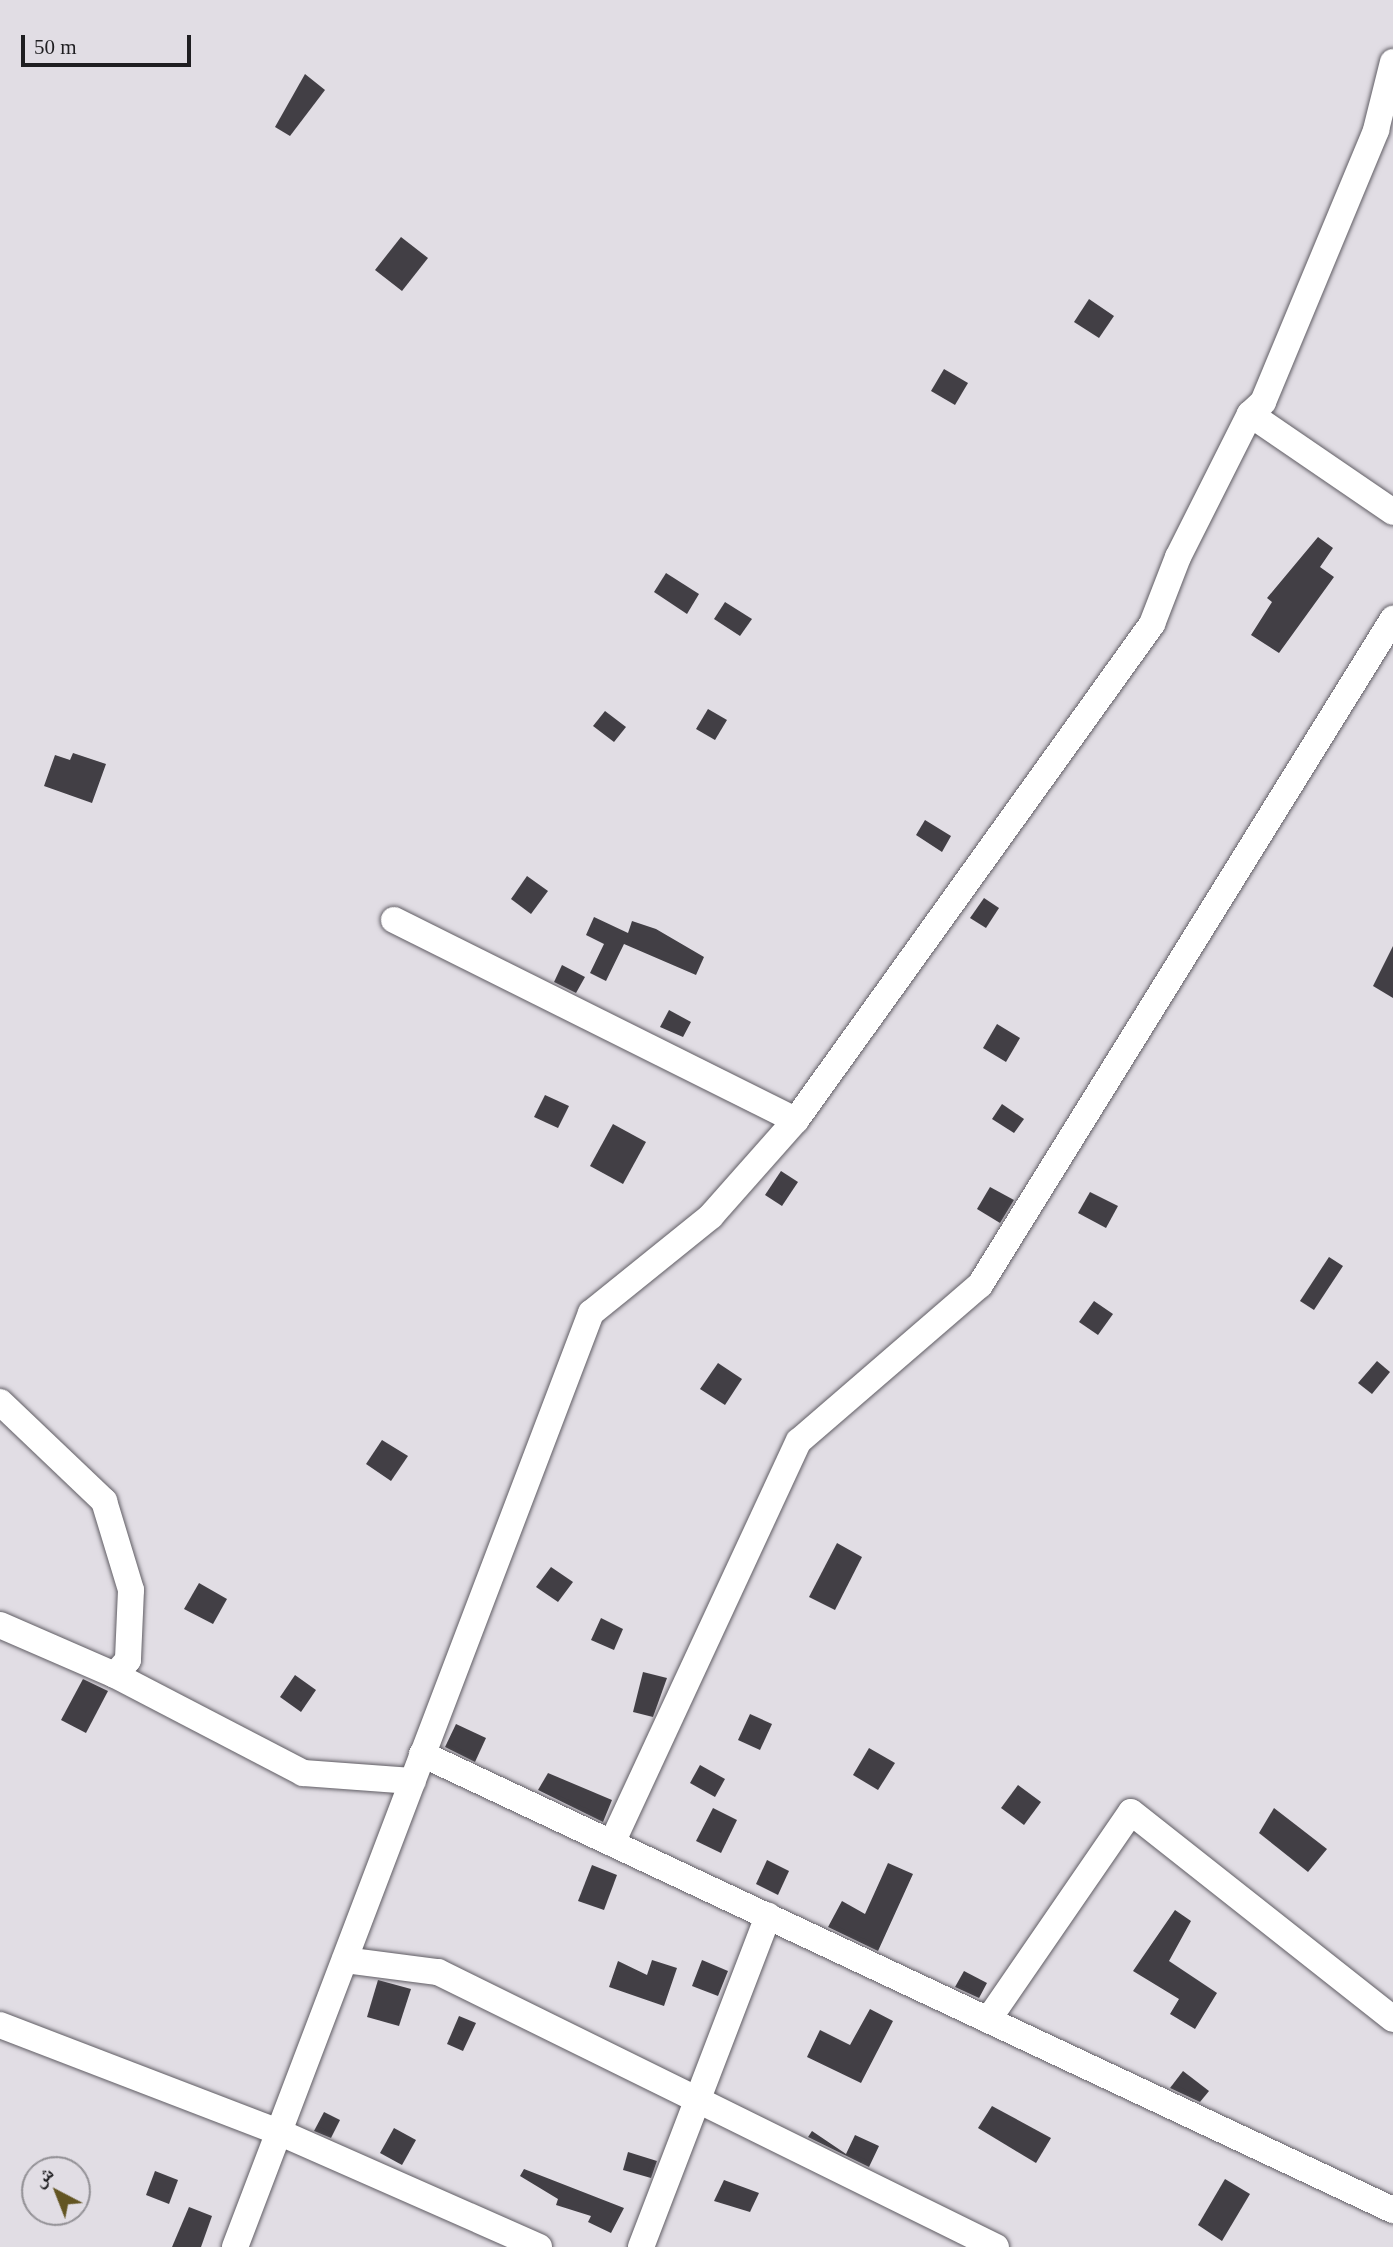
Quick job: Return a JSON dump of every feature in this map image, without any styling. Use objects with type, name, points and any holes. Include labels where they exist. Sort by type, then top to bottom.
[{"type":"street","points":[[235,2247],[281,2133],[591,1313],[711,1216],[796,1120],[1152,624],[1250,414],[1263,402],[1376,130],[1393,62]]},
{"type":"street","points":[[1250,414],[1393,512]]},
{"type":"street","points":[[612,1843],[799,1441],[981,1284],[1393,619]]},
{"type":"street","points":[[394,920],[796,1120]]},
{"type":"street","points":[[0,1402],[104,1501],[131,1590],[128,1660],[115,1675]]},
{"type":"street","points":[[0,1625],[115,1675],[303,1773],[413,1781]]},
{"type":"street","points":[[422,1755],[1393,2210]]},
{"type":"street","points":[[988,2020],[1130,1812],[1393,2019]]},
{"type":"street","points":[[641,2247],[701,2098],[768,1916]]},
{"type":"street","points":[[345,1961],[438,1972],[701,2098],[996,2247]]},
{"type":"street","points":[[0,2025],[281,2133],[539,2247]]},
{"type":"building","points":[[305,74],[325,90],[290,136],[275,127]]},
{"type":"building","points":[[401,237],[428,258],[402,291],[375,270]]},
{"type":"building","points":[[1089,299],[1114,316],[1099,338],[1074,322]]},
{"type":"building","points":[[944,369],[968,383],[955,405],[931,391]]},
{"type":"building","points":[[1318,537],[1333,548],[1320,567],[1334,577],[1279,653],[1251,635],[1272,602],[1267,598]]},
{"type":"building","points":[[666,573],[699,594],[687,614],[654,592]]},
{"type":"building","points":[[725,602],[752,619],[740,636],[714,619]]},
{"type":"building","points":[[708,709],[727,720],[715,740],[696,729]]},
{"type":"building","points":[[605,711],[626,727],[614,742],[593,726]]},
{"type":"building","points":[[73,753],[106,764],[92,803],[44,786],[55,755],[70,760]]},
{"type":"building","points":[[925,820],[951,836],[942,852],[916,835]]},
{"type":"building","points":[[527,876],[548,891],[531,914],[511,899]]},
{"type":"building","points":[[984,898],[999,908],[986,928],[970,918]]},
{"type":"building","points":[[594,917],[628,933],[632,921],[656,929],[704,957],[696,975],[624,944],[606,981],[590,973],[604,944],[586,935]]},
{"type":"building","points":[[1393,946],[1393,998],[1373,986]]},
{"type":"building","points":[[562,965],[585,977],[576,993],[554,982]]},
{"type":"building","points":[[669,1010],[691,1022],[683,1037],[660,1027]]},
{"type":"building","points":[[997,1024],[1020,1038],[1006,1062],[983,1048]]},
{"type":"building","points":[[545,1095],[569,1106],[558,1128],[534,1117]]},
{"type":"building","points":[[1002,1104],[1024,1119],[1014,1133],[992,1119]]},
{"type":"building","points":[[613,1124],[646,1142],[623,1184],[590,1166]]},
{"type":"building","points":[[781,1171],[798,1182],[782,1206],[765,1195]]},
{"type":"building","points":[[990,1187],[1014,1200],[1000,1223],[977,1209]]},
{"type":"building","points":[[1090,1192],[1118,1206],[1106,1228],[1078,1213]]},
{"type":"building","points":[[1329,1257],[1343,1266],[1314,1310],[1300,1301]]},
{"type":"building","points":[[1094,1301],[1113,1314],[1098,1335],[1079,1322]]},
{"type":"building","points":[[1377,1361],[1390,1372],[1372,1394],[1358,1383]]},
{"type":"building","points":[[718,1363],[742,1379],[725,1405],[700,1389]]},
{"type":"building","points":[[382,1440],[408,1456],[391,1481],[366,1464]]},
{"type":"building","points":[[837,1543],[862,1557],[835,1610],[809,1597]]},
{"type":"building","points":[[551,1567],[573,1582],[558,1602],[536,1587]]},
{"type":"building","points":[[199,1583],[227,1599],[213,1624],[184,1609]]},
{"type":"building","points":[[601,1618],[623,1629],[614,1650],[591,1640]]},
{"type":"building","points":[[643,1672],[667,1678],[653,1717],[633,1712]]},
{"type":"building","points":[[295,1675],[316,1690],[301,1712],[280,1697]]},
{"type":"building","points":[[83,1679],[108,1691],[86,1733],[61,1720]]},
{"type":"building","points":[[750,1714],[772,1724],[760,1750],[738,1740]]},
{"type":"building","points":[[456,1724],[486,1738],[475,1762],[445,1747]]},
{"type":"building","points":[[869,1748],[895,1763],[878,1790],[853,1775]]},
{"type":"building","points":[[700,1765],[725,1779],[715,1797],[690,1783]]},
{"type":"building","points":[[548,1773],[612,1800],[603,1822],[538,1790]]},
{"type":"building","points":[[1018,1785],[1041,1802],[1024,1825],[1001,1808]]},
{"type":"building","points":[[713,1808],[737,1820],[721,1853],[696,1841]]},
{"type":"building","points":[[1274,1808],[1327,1849],[1308,1872],[1259,1833]]},
{"type":"building","points":[[767,1860],[789,1871],[778,1895],[756,1884]]},
{"type":"building","points":[[888,1863],[913,1874],[878,1951],[828,1927],[842,1901],[865,1914]]},
{"type":"building","points":[[592,1865],[617,1875],[604,1910],[578,1901]]},
{"type":"building","points":[[1175,1910],[1191,1921],[1169,1961],[1217,1993],[1195,2029],[1170,2014],[1179,1999],[1133,1971]]},
{"type":"building","points":[[652,1960],[677,1968],[664,2006],[609,1987],[618,1961],[647,1975]]},
{"type":"building","points":[[702,1960],[728,1971],[718,1996],[692,1986]]},
{"type":"building","points":[[964,1971],[987,1983],[979,1998],[955,1987]]},
{"type":"building","points":[[378,1980],[411,1989],[399,2026],[367,2017]]},
{"type":"building","points":[[870,2009],[893,2021],[861,2083],[807,2057],[820,2030],[850,2045]]},
{"type":"building","points":[[459,2016],[476,2023],[463,2051],[447,2044]]},
{"type":"building","points":[[1183,2071],[1209,2091],[1200,2102],[1170,2088]]},
{"type":"building","points":[[992,2106],[1051,2138],[1036,2163],[978,2128]]},
{"type":"building","points":[[324,2112],[340,2120],[331,2138],[314,2131]]},
{"type":"building","points":[[394,2128],[416,2140],[402,2165],[380,2153]]},
{"type":"building","points":[[812,2131],[846,2154],[855,2135],[879,2146],[869,2167],[808,2137]]},
{"type":"building","points":[[628,2152],[657,2161],[651,2178],[623,2170]]},
{"type":"building","points":[[524,2169],[624,2208],[611,2233],[588,2222],[591,2216],[556,2205],[558,2199],[520,2176]]},
{"type":"building","points":[[155,2171],[178,2180],[169,2204],[146,2195]]},
{"type":"building","points":[[1225,2179],[1250,2194],[1222,2241],[1198,2225]]},
{"type":"building","points":[[724,2180],[759,2193],[750,2212],[714,2201]]},
{"type":"building","points":[[189,2207],[212,2216],[201,2247],[172,2247]]}]
